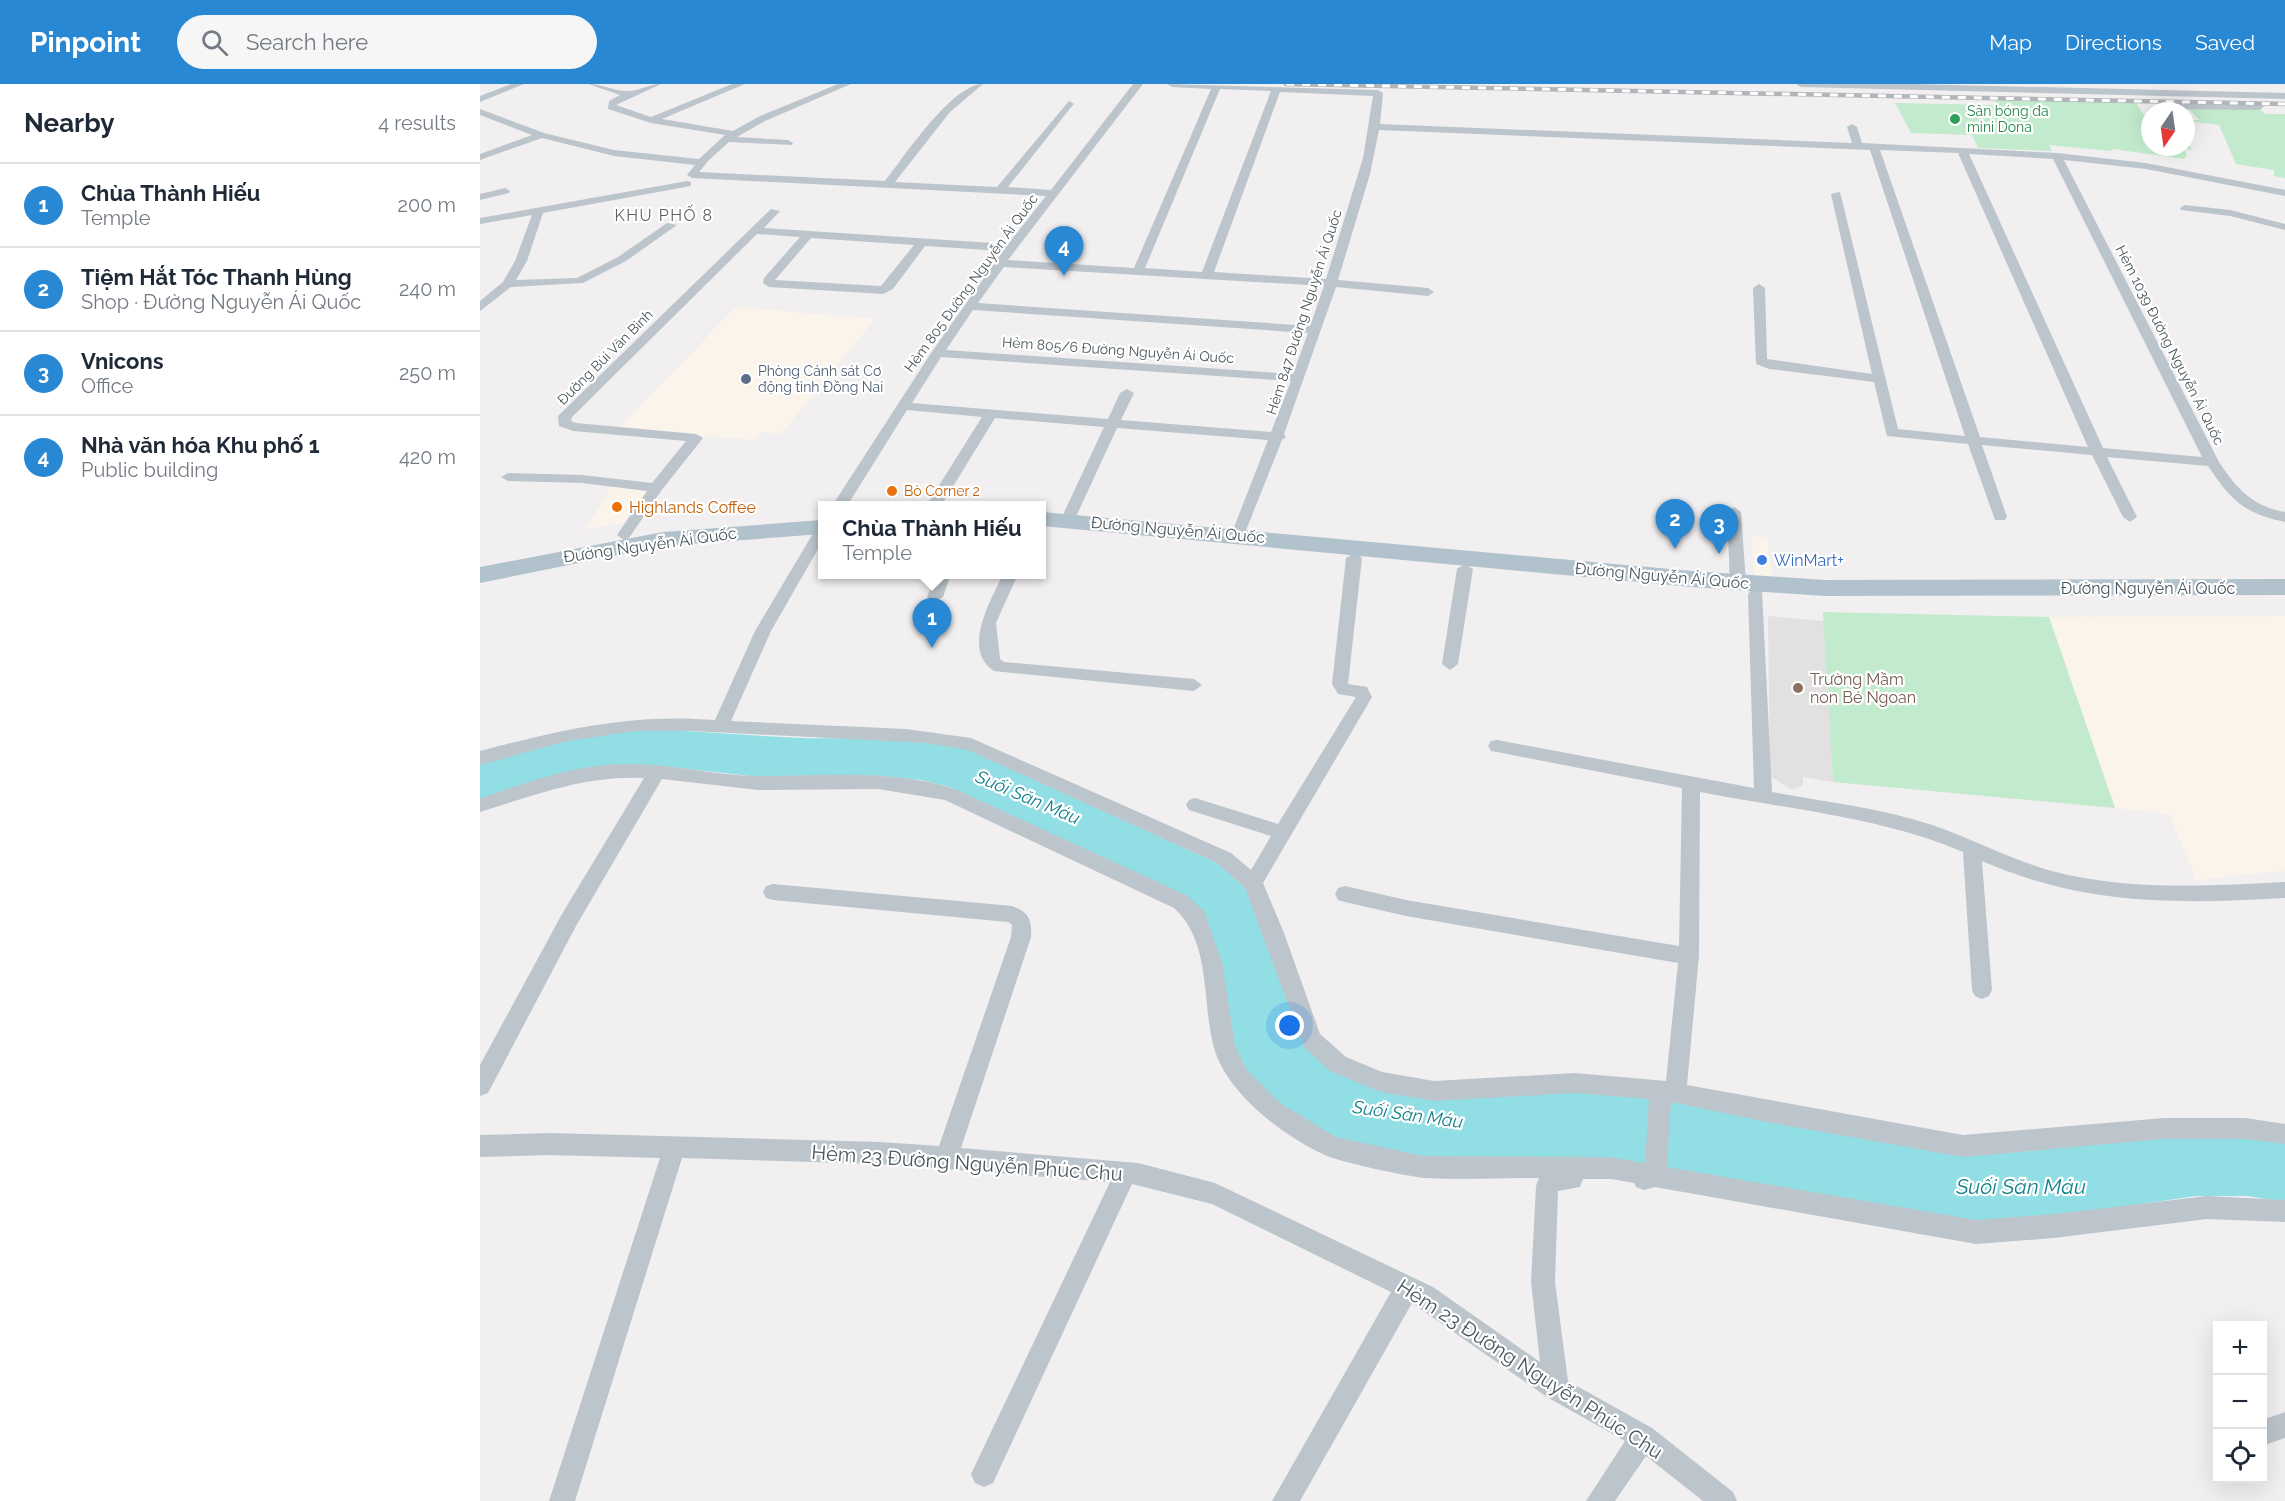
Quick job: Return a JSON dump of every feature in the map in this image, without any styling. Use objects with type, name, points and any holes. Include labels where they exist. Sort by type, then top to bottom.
[{"type":"main road","name":"Đường Nguyễn Ái Quốc","points":[[480,563],[727,523],[818,516]]},
{"type":"main road","name":"Đường Nguyễn Ái Quốc","points":[[1046,519],[1238,535],[1747,589],[2285,588]]},
{"type":"main road","name":"Đường Nguyễn Ái Quốc","points":[[480,575],[622,541],[818,528]]},
{"type":"main road","name":"Đường Nguyễn Ái Quốc","points":[[1046,533],[1465,569],[1924,602],[2285,600]]},
{"type":"street","points":[[480,99],[519,84]]},
{"type":"street","points":[[593,84],[629,95]]},
{"type":"street","points":[[656,84],[612,103],[611,107],[651,120],[731,137],[788,143]]},
{"type":"street","points":[[651,120],[740,84]]},
{"type":"street","points":[[846,84],[731,137],[700,162],[692,175],[1055,193]]},
{"type":"street","points":[[888,184],[947,110],[978,84]]},
{"type":"street","name":"Hẻm 805 Đường Nguyễn Ái Quốc","points":[[841,501],[937,353],[1000,263],[1137,84]]},
{"type":"street","points":[[1172,84],[1276,90],[1206,277]]},
{"type":"street","points":[[1801,84],[2285,96]]},
{"type":"street","points":[[1138,272],[1217,87]]},
{"type":"street","name":"Hẻm 847 Đường Nguyễn Ái Quốc","points":[[1238,535],[1279,437],[1296,378],[1332,283],[1377,127],[1378,93],[1276,90]]},
{"type":"street","points":[[1000,190],[1069,104]]},
{"type":"street","points":[[2195,107],[2274,108]]},
{"type":"street","points":[[480,112],[541,135],[614,153],[700,162]]},
{"type":"street","points":[[1377,127],[1962,150],[2057,156],[2146,166],[2285,193]]},
{"type":"street","points":[[1852,128],[1858,146]]},
{"type":"street","points":[[480,157],[541,135]]},
{"type":"street","points":[[1874,147],[1977,442],[2000,516]]},
{"type":"street","points":[[1962,150],[2098,453],[2130,518]]},
{"type":"street","name":"Hẻm 1039 Đường Nguyễn Ái Quốc","points":[[2057,156],[2212,462],[2236,497],[2250,508],[2285,517]]},
{"type":"street","points":[[480,221],[687,184]]},
{"type":"street","points":[[480,197],[505,190]]},
{"type":"street","points":[[1836,194],[1892,433],[2212,462]]},
{"type":"street","points":[[2185,208],[2230,213],[2285,227]]},
{"type":"street","points":[[480,307],[486,298],[508,284],[521,261],[539,210]]},
{"type":"street","name":"Đường Bùi Văn Bình","points":[[622,541],[656,488],[696,438],[573,427],[566,426],[564,420],[775,211]]},
{"type":"street","points":[[508,284],[579,281],[622,259],[671,225]]},
{"type":"street","points":[[755,231],[1011,248]]},
{"type":"street","points":[[808,235],[770,278],[770,283],[883,290],[889,286],[922,242]]},
{"type":"street","points":[[1000,263],[1332,283],[1428,292]]},
{"type":"street","points":[[1759,288],[1761,361],[1768,365],[1879,379]]},
{"type":"street","points":[[970,306],[1315,330]]},
{"type":"street","name":"Hẻm 805/6 Đường Nguyễn Ái Quốc","points":[[937,353],[1296,378]]},
{"type":"street","points":[[1067,520],[1127,393]]},
{"type":"street","points":[[902,406],[1279,437]]},
{"type":"street","points":[[936,501],[990,415]]},
{"type":"street","points":[[508,477],[582,479],[656,488]]},
{"type":"street","points":[[1734,512],[1747,589],[1763,797]]},
{"type":"street","points":[[720,727],[764,631],[818,535]]},
{"type":"street","points":[[1253,884],[1364,697],[1361,691],[1344,690],[1340,684],[1354,558]]},
{"type":"street","points":[[1450,664],[1465,569]]},
{"type":"street","points":[[935,597],[942,579]]},
{"type":"street","points":[[1009,579],[988,623],[987,634],[992,662],[1000,667],[1194,685]]},
{"type":"street","points":[[480,758],[588,729],[658,724],[920,735],[970,744],[1224,858],[1253,884],[1274,933],[1311,1040],[1338,1064],[1381,1082],[1434,1090],[1575,1083],[1668,1091],[1767,1112],[1963,1146],[1995,1145],[2156,1127],[2253,1128],[2285,1134]]},
{"type":"street","points":[[1497,746],[1906,825],[1972,848],[2043,877],[2097,887],[2217,894],[2285,890]]},
{"type":"street","points":[[480,805],[565,778],[608,771],[657,772],[756,783],[879,781],[917,785],[949,794],[1181,902],[1197,917],[1212,962],[1224,1046],[1238,1076],[1272,1110],[1332,1147],[1423,1167],[1611,1168],[1977,1232],[2022,1232],[2204,1205],[2251,1206],[2285,1211]]},
{"type":"street","points":[[480,1086],[569,920],[657,772]]},
{"type":"street","points":[[1655,1176],[1668,1091],[1683,1036],[1689,956],[1691,785]]},
{"type":"street","points":[[1195,805],[1283,833]]},
{"type":"street","points":[[1972,848],[1982,990]]},
{"type":"street","points":[[773,892],[1012,914],[1022,922],[1021,937],[946,1158]]},
{"type":"street","points":[[1345,894],[1406,908],[1689,956]]},
{"type":"street","name":"Hẻm 23 Đường Nguyễn Phúc Chu","points":[[480,1146],[549,1144],[946,1158],[1126,1173],[1215,1194],[1424,1296],[1556,1389],[1643,1437],[1724,1501]]},
{"type":"street","points":[[562,1501],[675,1148]]},
{"type":"street","points":[[984,1474],[1126,1173]]},
{"type":"street","points":[[1556,1389],[1543,1282],[1547,1186],[1555,1178],[1625,1181],[1655,1176]]},
{"type":"street","points":[[1285,1501],[1407,1287]]},
{"type":"street","points":[[2267,1431],[2285,1425]]},
{"type":"street","points":[[1599,1501],[1643,1437]]},
{"type":"shaded area","name":"Phòng Cảnh sát Cơ động tỉnh Đồng Nai","points":[[736,307],[875,319],[781,434],[761,432],[754,440],[619,428]]},
{"type":"shaded area","name":"Highlands Coffee","points":[[612,486],[648,491],[623,523],[586,529]]},
{"type":"shaded area","name":"WinMart+","points":[[1752,536],[1767,537],[1773,582],[1754,580]]},
{"type":"shaded area","name":"Trường Mầm non Bé Ngoan","points":[[1768,616],[1824,621],[1833,782],[1803,777],[1803,785],[1792,790],[1770,776]]},
{"type":"shaded area","points":[[2285,616],[2285,871],[2197,881],[2169,814],[2115,808],[2049,617]]},
{"type":"green space","points":[[1994,100],[2136,102],[2141,111],[2141,153],[2049,145],[2052,151],[1978,148],[1972,135],[1911,133],[1895,103],[1997,105]]},
{"type":"green space","points":[[2195,109],[2260,109],[2265,114],[2285,114],[2285,178],[2274,176],[2274,170],[2236,164],[2219,125],[2195,122],[2195,120],[2199,120],[2195,116]]},
{"type":"green space","points":[[2163,156],[2186,156],[2184,159]]},
{"type":"green space","points":[[1823,612],[2049,617],[2115,808],[1833,782]]},
{"type":"water","name":"Suối Săn Máu","points":[[655,729],[802,738],[905,741],[967,749],[1217,863],[1246,888],[1304,1046],[1377,1090],[1577,1091],[1652,1098],[1964,1155],[2030,1151],[2158,1136],[2255,1137],[2285,1143],[2285,1202],[2247,1196],[2196,1196],[2019,1222],[1972,1222],[1736,1181],[1427,1158],[1335,1139],[1278,1104],[1247,1071],[1233,1045],[1220,960],[1205,914],[1188,897],[950,787],[921,780],[882,776],[760,777],[661,766],[480,800],[480,763],[587,735]]},
{"type":"railway","points":[[1286,84],[2285,104]]},
{"type":"place","name":"Sân bóng đa mini Dona","points":[[1955,119]]},
{"type":"place","name":"Nhà văn hóa Khu phố 1","points":[[1064,276]]},
{"type":"place","name":"Phòng Cảnh sát Cơ động tỉnh Đồng Nai","points":[[746,379]]},
{"type":"place","name":"Bò Corner 2","points":[[892,491]]},
{"type":"place","name":"Highlands Coffee","points":[[617,507]]},
{"type":"place","name":"Tiệm Hắt Tóc Thanh Hùng","points":[[1675,549]]},
{"type":"place","name":"Vnicons","points":[[1719,554]]},
{"type":"place","name":"WinMart+","points":[[1762,560]]},
{"type":"place","name":"Chùa Thành Hiếu","points":[[932,648]]},
{"type":"place","name":"Trường Mầm non Bé Ngoan","points":[[1798,688]]},
{"type":"district","name":"KHU PHỐ 8","points":[[664,215]]}]
